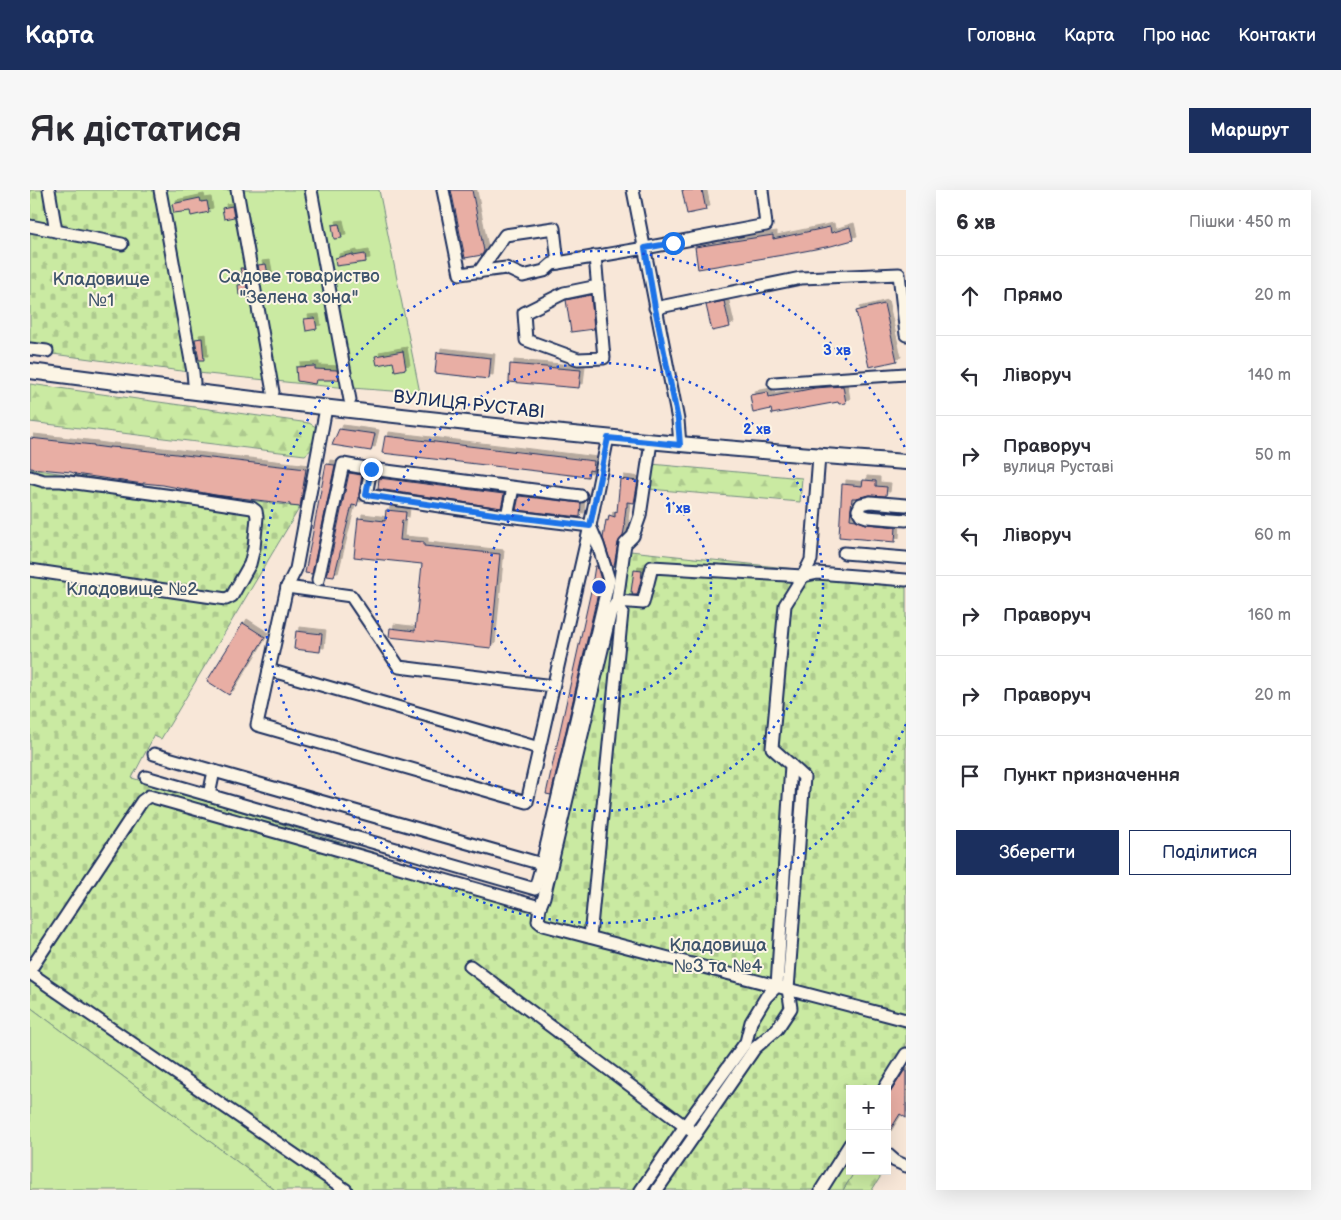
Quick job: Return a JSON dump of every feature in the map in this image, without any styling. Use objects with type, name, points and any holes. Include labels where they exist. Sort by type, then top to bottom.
[{"type":"main road","name":"ВУЛИЦЯ РУСТАВІ","points":[[30,371],[203,394],[608,438],[906,462]]},
{"type":"street","points":[[48,190],[56,231]]},
{"type":"street","points":[[160,190],[194,383]]},
{"type":"street","points":[[237,190],[273,392]]},
{"type":"street","points":[[311,190],[350,400]]},
{"type":"street","points":[[443,190],[460,274],[506,268],[523,276],[544,271],[552,264],[766,225],[762,190]]},
{"type":"street","points":[[633,190],[678,420],[680,445]]},
{"type":"street","points":[[30,226],[122,244]]},
{"type":"street","points":[[479,272],[505,235],[554,228],[558,263]]},
{"type":"street","points":[[595,256],[598,286],[604,358],[578,359],[526,340],[524,313],[564,293],[598,286]]},
{"type":"street","points":[[655,308],[801,278],[902,272],[906,335]]},
{"type":"street","points":[[30,349],[48,351]]},
{"type":"street","points":[[774,383],[906,374]]},
{"type":"street","points":[[326,408],[296,569],[287,587],[257,725],[527,802],[590,526],[608,438]]},
{"type":"street","points":[[651,442],[640,516],[633,536],[626,544],[624,550],[617,601],[611,611],[538,921],[543,925],[906,1020]]},
{"type":"street","points":[[657,1190],[755,1048],[777,1029],[791,1008],[783,987],[791,765],[772,748],[785,605],[811,560],[819,456]]},
{"type":"street","points":[[318,580],[343,464],[581,496]]},
{"type":"street","points":[[371,469],[366,495],[590,526]]},
{"type":"street","points":[[30,477],[44,482],[61,481],[252,508],[256,511],[257,517],[254,548],[250,564],[232,596],[226,599],[30,570]]},
{"type":"street","points":[[507,516],[513,488]]},
{"type":"street","points":[[906,505],[870,502],[861,504],[858,510],[861,515],[866,517],[906,520]]},
{"type":"street","points":[[146,777],[535,889],[609,580],[590,526]]},
{"type":"street","points":[[844,553],[906,558]]},
{"type":"street","points":[[617,601],[643,603],[652,567],[803,576],[817,573],[906,580]]},
{"type":"street","points":[[287,587],[351,596],[399,667],[553,686]]},
{"type":"street","points":[[590,937],[622,612],[617,601]]},
{"type":"street","points":[[269,670],[539,748]]},
{"type":"street","points":[[154,754],[542,864]]},
{"type":"street","points":[[208,795],[214,771]]},
{"type":"street","points":[[346,1190],[30,972],[142,800],[149,796],[540,907]]},
{"type":"street","points":[[470,966],[696,1134]]},
{"type":"street","points":[[641,1190],[746,1042],[751,1022],[766,997],[783,987]]},
{"type":"street","points":[[887,1085],[906,1054]]},
{"type":"street","points":[[821,1190],[846,1150]]},
{"type":"street","points":[[891,1158],[906,1166]]},
{"type":"green space","name":"Кладовище №1","points":[[30,190],[156,190],[189,372],[30,351]]},
{"type":"green space","name":"Садове товариство \"Зелена зона\"","points":[[164,190],[379,190],[420,393],[324,386],[198,373]]},
{"type":"green space","points":[[30,384],[309,423],[316,427],[316,439],[311,449],[305,455],[30,422]]},
{"type":"green space","points":[[651,464],[802,478],[800,502],[649,489]]},
{"type":"green space","name":"Кладовища №3 та №4","points":[[30,469],[300,507],[161,739],[154,736],[132,778],[519,897],[538,901],[621,550],[906,581],[906,1055],[888,1085],[846,1085],[846,1175],[852,1175],[843,1190],[275,1190],[30,1007]]},
{"type":"green space","points":[[30,1007],[275,1190],[30,1190]]},
{"type":"green space","points":[[852,1175],[881,1175],[872,1190],[843,1190]]},
{"type":"building","points":[[451,190],[472,190],[484,251],[482,255],[465,258]]},
{"type":"building","points":[[682,190],[702,190],[706,210],[687,214]]},
{"type":"building","points":[[200,198],[201,202],[207,201],[209,212],[191,216],[190,211],[174,213],[172,204]]},
{"type":"building","points":[[232,206],[234,217],[224,219],[222,208]]},
{"type":"building","points":[[339,224],[342,238],[334,239],[332,225]]},
{"type":"building","points":[[830,227],[831,233],[850,227],[853,240],[789,254],[698,269],[695,247],[773,235],[773,239]]},
{"type":"building","points":[[353,254],[353,256],[365,254],[366,262],[336,266],[335,258]]},
{"type":"building","points":[[266,264],[269,280],[261,281],[258,265]]},
{"type":"building","points":[[240,268],[243,268],[248,294],[239,295],[238,285],[244,284]]},
{"type":"building","points":[[591,295],[594,329],[571,332],[566,300]]},
{"type":"building","points":[[724,301],[730,327],[712,331],[706,305]]},
{"type":"building","points":[[884,304],[897,361],[869,367],[856,311]]},
{"type":"building","points":[[315,318],[317,329],[306,331],[304,319]]},
{"type":"building","points":[[202,338],[204,360],[199,360],[195,339]]},
{"type":"building","points":[[403,351],[406,369],[395,371],[393,362],[377,365],[375,356]]},
{"type":"building","points":[[437,352],[491,358],[489,379],[435,373]]},
{"type":"building","points":[[510,364],[581,370],[579,388],[509,382]]},
{"type":"building","points":[[315,366],[315,369],[337,370],[339,380],[316,380],[315,384],[297,381],[296,367]]},
{"type":"building","points":[[843,386],[846,403],[839,404],[838,402],[772,414],[771,409],[753,413],[750,395],[768,392],[769,397],[815,388]]},
{"type":"building","points":[[339,429],[375,434],[371,451],[332,445]]},
{"type":"building","points":[[385,436],[594,461],[593,471],[589,470],[588,477],[382,453]]},
{"type":"building","points":[[30,438],[306,469],[300,507],[290,506],[290,504],[215,495],[163,485],[143,484],[71,472],[30,468]]},
{"type":"building","points":[[326,464],[335,465],[312,574],[305,573]]},
{"type":"building","points":[[349,473],[362,475],[359,498],[357,506],[352,505],[334,577],[327,576]]},
{"type":"building","points":[[379,478],[504,494],[501,508],[378,489]]},
{"type":"building","points":[[620,479],[638,481],[634,503],[627,502],[623,536],[618,543],[614,566],[612,566],[603,538],[606,520],[608,521],[609,515],[615,517],[615,511],[617,512]]},
{"type":"building","points":[[863,480],[876,481],[876,486],[887,487],[886,496],[870,495],[852,498],[850,519],[866,524],[896,527],[895,542],[839,537],[842,484],[862,486]]},
{"type":"building","points":[[519,496],[581,503],[580,517],[516,510]]},
{"type":"building","points":[[386,510],[406,512],[405,521],[402,520],[400,540],[424,542],[424,546],[500,554],[491,648],[389,637],[390,628],[415,631],[422,564],[354,557],[358,518],[385,521]]},
{"type":"building","points":[[595,566],[597,566],[601,580],[551,795],[546,794],[591,591]]},
{"type":"building","points":[[634,570],[642,571],[637,595],[632,595],[633,592],[631,592]]},
{"type":"building","points":[[243,623],[265,637],[229,695],[207,681]]},
{"type":"building","points":[[296,631],[322,634],[320,652],[294,649]]},
{"type":"building","points":[[906,1068],[906,1118],[900,1114],[891,1129],[891,1091]]},
{"type":"route","points":[[371,469],[366,495],[590,526],[608,438],[680,445],[678,420],[645,248],[673,243]]},
{"type":"park label","name":"Кладовище №2","points":[[132,589]]}]
